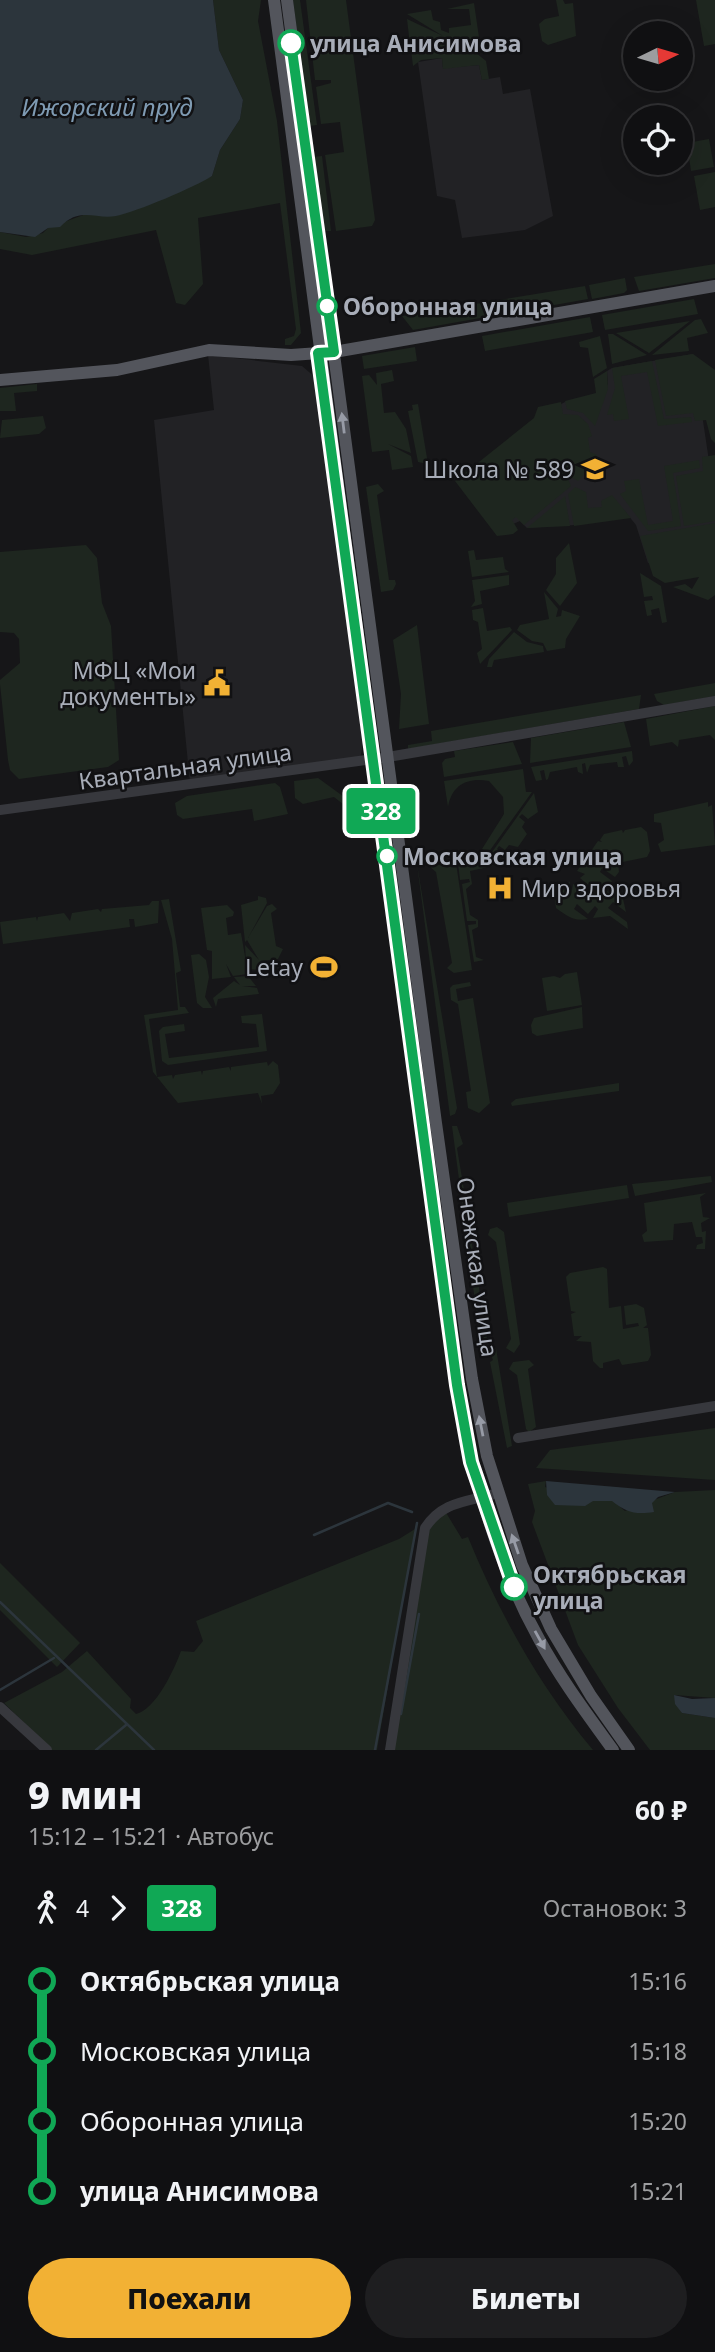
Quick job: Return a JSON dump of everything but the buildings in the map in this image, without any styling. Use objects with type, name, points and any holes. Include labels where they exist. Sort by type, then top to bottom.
[{"type":"main road","points":[[274,0],[318,353],[374,759]]},
{"type":"main road","points":[[287,0],[388,757]]},
{"type":"main road","points":[[0,380],[117,370],[209,350],[291,355],[334,352],[715,286]]},
{"type":"main road","name":"Онежская улица","points":[[388,757],[472,1378],[497,1493],[522,1565],[551,1629],[591,1696],[629,1750]]},
{"type":"main road","name":"Онежская улица","points":[[374,759],[457,1385],[471,1462],[514,1587],[537,1636],[560,1675],[613,1750]]},
{"type":"street","points":[[374,759],[715,701]]},
{"type":"street","name":"Квартальная улица","points":[[0,810],[374,759]]},
{"type":"street","points":[[518,1438],[715,1406]]},
{"type":"street","points":[[390,1750],[425,1528],[430,1520],[450,1504],[497,1493]]},
{"type":"street","points":[[0,1707],[47,1750]]},
{"type":"shaded area","points":[[213,0],[261,0],[258,21],[277,121],[301,333],[291,345],[285,345],[285,339],[294,336],[296,329],[280,203],[198,218],[203,284],[185,305],[176,303],[156,230],[32,255],[0,249],[0,232],[26,237],[43,233],[48,228],[86,214],[115,216],[212,176],[220,150],[240,119],[243,100],[219,50]]},
{"type":"shaded area","points":[[293,0],[300,0],[317,125],[309,126]]},
{"type":"shaded area","points":[[306,0],[346,0],[375,220],[372,226],[336,231],[325,155],[344,152],[340,122],[321,124],[316,87],[331,83],[331,80],[315,80]]},
{"type":"shaded area","points":[[556,0],[563,0],[565,4],[573,3],[576,36],[548,45],[542,41],[539,24],[545,19],[559,16]]},
{"type":"shaded area","points":[[696,0],[715,0],[715,44],[704,46]]},
{"type":"shaded area","points":[[474,3],[481,51],[476,50],[476,53],[486,61],[489,79],[482,80],[479,65],[443,69],[442,58],[421,60],[413,66],[411,50],[444,44],[443,41],[410,45],[407,19],[443,36],[407,14],[431,10],[433,20],[440,22],[441,30],[449,33],[449,28],[471,25],[469,9],[447,9]]},
{"type":"shaded area","points":[[442,58],[443,68],[479,65],[482,80],[500,77],[503,94],[530,89],[553,216],[525,230],[462,238],[455,200],[437,196],[418,62]]},
{"type":"shaded area","points":[[709,139],[714,167],[693,171],[693,142]]},
{"type":"shaded area","points":[[322,156],[331,231],[322,231],[313,157]]},
{"type":"shaded area","points":[[715,172],[715,207],[700,210],[694,176]]},
{"type":"shaded area","points":[[715,264],[715,278],[639,291],[634,277]]},
{"type":"shaded area","points":[[625,278],[627,290],[624,293],[592,299],[589,285]]},
{"type":"shaded area","points":[[585,286],[588,299],[413,330],[402,316]]},
{"type":"shaded area","points":[[694,299],[698,314],[605,330],[602,315]]},
{"type":"shaded area","points":[[590,317],[593,332],[485,351],[482,336]]},
{"type":"shaded area","points":[[701,319],[708,333],[687,338],[689,351],[652,355],[695,320]]},
{"type":"shaded area","points":[[690,321],[649,353],[616,333]]},
{"type":"shaded area","points":[[608,334],[613,334],[647,355],[612,364]]},
{"type":"shaded area","points":[[600,336],[607,368],[593,377],[588,348],[580,347],[579,342]]},
{"type":"shaded area","points":[[415,347],[417,361],[364,369],[362,356]]},
{"type":"shaded area","name":"Школа № 589","points":[[693,354],[715,501],[715,551],[648,563],[636,525],[623,509],[575,525],[527,528],[520,521],[502,529],[546,412],[565,402],[593,398],[608,385],[607,371],[612,368]]},
{"type":"shaded area","points":[[693,354],[715,370],[715,443],[711,439],[706,420],[695,421],[693,413],[666,416],[655,360]]},
{"type":"shaded area","points":[[208,355],[302,366],[316,378],[365,734],[360,759],[190,783],[154,420],[214,410]]},
{"type":"shaded area","points":[[652,361],[664,419],[691,417],[692,422],[658,426],[647,372],[621,376],[629,419],[614,421],[613,414],[607,415],[615,388],[612,368]]},
{"type":"shaded area","points":[[392,370],[394,381],[381,384],[384,413],[395,412],[406,429],[411,453],[388,444],[411,456],[413,467],[392,470],[389,450],[372,452],[362,376],[369,375],[377,385],[376,373]]},
{"type":"shaded area","points":[[607,371],[608,389],[595,426],[583,413],[567,409],[565,401],[596,393],[594,379]]},
{"type":"shaded area","points":[[37,384],[37,391],[14,393],[16,411],[0,411],[0,388]]},
{"type":"shaded area","points":[[561,402],[563,414],[578,415],[588,424],[592,436],[588,438],[590,452],[597,455],[597,462],[578,481],[566,474],[571,486],[524,525],[516,517],[512,520],[518,530],[513,534],[497,536],[455,481],[534,418],[538,407]]},
{"type":"shaded area","points":[[418,404],[428,464],[418,462],[408,411],[413,410],[412,405]]},
{"type":"shaded area","points":[[43,416],[46,428],[39,434],[0,438],[2,420]]},
{"type":"shaded area","points":[[715,455],[715,521],[684,526],[676,476],[703,471],[702,457]]},
{"type":"shaded area","points":[[699,460],[700,468],[673,473],[681,526],[648,531],[620,494],[626,491],[624,481],[639,479],[648,525],[673,521],[664,466]]},
{"type":"shaded area","points":[[378,484],[384,491],[377,495],[389,580],[395,580],[396,584],[393,590],[381,592],[366,487]]},
{"type":"shaded area","points":[[575,487],[586,492],[588,508],[602,507],[601,501],[612,495],[631,518],[574,526],[568,494]]},
{"type":"shaded area","points":[[565,496],[570,526],[527,528],[563,498]]},
{"type":"shaded area","points":[[715,523],[715,595],[708,600],[673,587],[685,584],[692,589],[699,577],[665,583],[653,576],[640,536]]},
{"type":"shaded area","points":[[569,543],[577,583],[560,606],[546,590],[556,574],[556,558]]},
{"type":"shaded area","points":[[86,545],[97,558],[102,603],[111,626],[119,760],[108,767],[19,779],[10,770],[8,760],[0,680],[20,663],[19,639],[14,633],[0,632],[0,552]]},
{"type":"shaded area","points":[[474,550],[476,560],[503,557],[505,569],[509,572],[472,577],[468,551]]},
{"type":"shaded area","points":[[640,573],[661,586],[667,622],[662,623],[659,608],[651,610],[652,615],[647,616],[644,601],[653,600],[652,596],[644,597]]},
{"type":"shaded area","points":[[509,575],[509,585],[480,591],[482,604],[471,607],[475,601],[472,580]]},
{"type":"shaded area","points":[[544,592],[558,609],[556,617],[561,616],[562,610],[580,616],[566,639],[565,648],[547,651],[543,643],[532,641],[517,630],[520,625],[549,619]]},
{"type":"shaded area","points":[[483,608],[487,631],[510,627],[512,630],[480,664],[477,653],[482,649],[478,622],[473,620],[472,610]]},
{"type":"shaded area","points":[[417,625],[429,724],[399,729],[401,694],[393,640]]},
{"type":"shaded area","points":[[514,632],[527,642],[543,646],[544,652],[494,660],[492,667],[487,667],[489,659]]},
{"type":"shaded area","points":[[715,683],[715,696],[664,705],[657,701],[654,694]]},
{"type":"shaded area","points":[[641,695],[639,709],[408,749],[408,745],[432,741],[431,731]]},
{"type":"shaded area","points":[[715,706],[715,740],[710,735],[679,740],[678,747],[672,742],[650,746],[646,719]]},
{"type":"shaded area","points":[[624,722],[631,747],[530,763],[531,738]]},
{"type":"shaded area","points":[[513,742],[522,764],[444,777],[442,763],[445,759],[455,757],[454,751]]},
{"type":"shaded area","points":[[632,751],[633,761],[629,766],[626,756],[622,757],[624,767],[618,767],[617,762],[590,765],[587,773],[585,763],[582,764],[583,774],[578,772],[577,767],[550,772],[546,780],[544,770],[540,771],[542,780],[536,781],[531,767]]},
{"type":"shaded area","points":[[523,769],[526,792],[532,792],[488,853],[482,849],[504,814],[503,797],[489,781],[474,780],[457,788],[448,807],[444,781]]},
{"type":"shaded area","points":[[318,778],[351,802],[352,811],[334,797],[303,804],[295,798],[294,781]]},
{"type":"shaded area","points":[[275,783],[280,787],[288,814],[254,821],[252,809],[183,819],[177,815],[175,803],[187,796]]},
{"type":"shaded area","points":[[534,793],[538,812],[528,819],[522,814],[519,817],[525,822],[522,827],[527,834],[518,847],[509,845],[505,850],[499,846],[497,849],[503,853],[496,866],[495,858],[490,855]]},
{"type":"shaded area","points":[[708,802],[708,807],[712,805],[715,845],[661,852],[658,844],[664,840],[661,823],[654,822],[654,814]]},
{"type":"shaded area","points":[[641,827],[647,832],[650,851],[647,857],[618,863],[619,872],[615,877],[602,868],[600,872],[612,881],[606,890],[609,892],[616,884],[620,886],[626,912],[613,902],[608,908],[627,922],[628,929],[610,916],[593,918],[598,909],[595,906],[588,914],[577,904],[574,909],[588,919],[583,920],[571,918],[556,908],[555,901],[570,881],[569,887],[572,890],[573,884],[589,894],[593,889],[580,878],[585,874],[577,871],[598,841],[602,842],[600,840],[604,834],[622,830],[623,833],[625,830]]},
{"type":"shaded area","points":[[492,860],[493,866],[470,871],[472,884],[466,889],[470,915],[478,920],[478,927],[472,930],[476,957],[484,960],[474,962],[468,925],[476,924],[476,921],[467,921],[462,884],[470,882],[469,879],[460,880],[458,863]]},
{"type":"shaded area","points":[[456,863],[472,970],[454,973],[447,968],[452,963],[436,872],[429,866]]},
{"type":"shaded area","points":[[417,864],[457,1108],[455,1114],[450,1116]]},
{"type":"shaded area","points":[[258,896],[266,898],[267,903],[248,938],[267,906],[272,904],[277,909],[271,913],[276,946],[283,949],[278,959],[260,961],[265,964],[267,979],[260,976],[259,970],[250,969],[246,962],[245,945],[259,960],[247,940],[245,942],[241,905],[258,900]]},
{"type":"shaded area","points":[[169,899],[181,971],[176,973],[180,1007],[185,1007],[189,1013],[149,1019],[157,1077],[153,1072],[144,1015],[178,1010],[172,939],[161,900]]},
{"type":"shaded area","points":[[152,901],[159,901],[158,923],[135,927],[134,919],[129,919],[130,927],[3,944],[0,922],[36,917],[37,921],[38,917],[64,913],[70,921],[72,913],[149,905]]},
{"type":"shaded area","points":[[227,905],[234,912],[233,916],[226,918],[228,935],[241,933],[248,974],[233,976],[226,964],[231,977],[212,979],[212,951],[207,950],[201,908]]},
{"type":"shaded area","points":[[199,954],[206,960],[209,977],[205,997],[212,1008],[203,1008],[197,1003],[191,955]]},
{"type":"shaded area","points":[[577,972],[582,1005],[547,1011],[542,978],[560,978],[565,974]]},
{"type":"shaded area","points":[[248,976],[256,986],[242,986],[257,988],[259,994],[218,999],[216,1007],[213,998],[234,981],[240,985],[234,977]]},
{"type":"shaded area","points":[[470,982],[471,986],[456,989],[458,1001],[473,998],[490,1103],[479,1113],[468,1108],[466,1092],[471,1091],[458,1004],[451,1000],[450,988]]},
{"type":"shaded area","points":[[582,1007],[583,1028],[537,1036],[532,1033],[534,1018]]},
{"type":"shaded area","points":[[262,1014],[267,1051],[168,1065],[162,1061],[159,1031],[163,1027],[184,1024],[185,1031],[165,1034],[169,1058],[259,1047],[256,1024],[242,1023],[241,1016]]},
{"type":"shaded area","points":[[273,1061],[278,1065],[280,1083],[273,1094],[261,1096],[262,1104],[258,1093],[178,1103],[157,1077],[172,1075],[173,1079],[175,1075],[201,1071],[202,1075],[203,1071],[229,1067],[231,1071],[231,1067],[267,1062],[268,1066]]},
{"type":"shaded area","points":[[619,1083],[619,1091],[512,1106],[511,1103],[516,1099]]},
{"type":"shaded area","points":[[452,1126],[457,1126],[463,1144],[457,1148],[466,1202],[473,1206],[478,1238],[472,1244],[488,1344],[496,1348],[512,1446],[507,1448],[490,1362],[493,1360],[478,1324]]},
{"type":"shaded area","points":[[711,1176],[712,1182],[635,1196],[632,1184]]},
{"type":"shaded area","points":[[627,1185],[629,1198],[509,1217],[507,1203]]},
{"type":"shaded area","points":[[706,1193],[700,1197],[703,1217],[710,1218],[701,1223],[702,1232],[706,1231],[705,1249],[696,1249],[697,1245],[703,1243],[702,1237],[696,1237],[692,1222],[674,1224],[673,1240],[644,1242],[642,1235],[647,1231],[644,1203]]},
{"type":"shaded area","points":[[497,1227],[504,1232],[520,1344],[514,1353],[506,1348],[511,1339],[496,1242],[488,1235],[490,1229]]},
{"type":"shaded area","points":[[603,1267],[607,1269],[609,1308],[621,1306],[623,1329],[639,1326],[638,1323],[626,1325],[624,1306],[636,1304],[644,1308],[647,1325],[643,1328],[648,1328],[651,1355],[648,1361],[622,1365],[619,1359],[603,1363],[603,1368],[600,1368],[593,1361],[591,1342],[576,1341],[582,1336],[574,1336],[571,1314],[576,1312],[571,1311],[566,1277],[570,1273]]},
{"type":"shaded area","points":[[529,1360],[534,1365],[528,1369],[536,1427],[529,1432],[526,1429],[517,1375],[509,1369],[513,1362]]},
{"type":"shaded area","points":[[715,1428],[715,1480],[536,1468],[550,1450]]},
{"type":"shaded area","points":[[546,1481],[545,1487],[593,1501],[613,1501],[625,1511],[675,1492],[715,1490],[715,1698],[674,1695],[682,1713],[715,1718],[715,1750],[650,1750],[618,1708],[578,1645],[532,1522],[535,1511],[528,1484]]},
{"type":"shaded area","points":[[445,1511],[462,1539],[468,1537],[507,1621],[538,1675],[593,1750],[393,1750],[428,1525]]},
{"type":"shaded area","points":[[415,1529],[377,1750],[52,1750],[4,1703],[62,1672],[87,1651],[131,1699],[130,1708],[136,1714],[157,1697],[181,1651],[194,1652],[203,1641],[196,1621],[399,1539]]},
{"type":"shaded area","points":[[0,1563],[80,1643],[57,1667],[0,1610]]},
{"type":"water","name":"Ижорский пруд","points":[[0,0],[213,0],[219,50],[243,100],[240,119],[220,150],[212,176],[125,214],[109,217],[81,215],[60,227],[48,228],[35,237],[0,232]]},
{"type":"water","points":[[546,1481],[675,1492],[658,1497],[652,1503],[654,1512],[636,1513],[612,1501],[593,1501],[585,1506],[555,1505],[547,1495]]},
{"type":"water","points":[[674,1695],[692,1699],[715,1698],[715,1718],[682,1713],[675,1704]]},
{"type":"waterway","points":[[314,1535],[388,1503],[412,1512]]},
{"type":"waterway","points":[[375,1750],[417,1523]]},
{"type":"waterway","points":[[0,1602],[154,1750]]},
{"type":"waterway","points":[[401,1714],[419,1614]]},
{"type":"waterway","points":[[0,1690],[54,1658]]},
{"type":"waterway","points":[[96,1750],[126,1725]]},
{"type":"bus line","name":"328","points":[[291,43],[334,352],[318,353],[428,1153],[457,1385],[471,1462],[514,1587]]},
{"type":"place","name":"улица Анисимова","points":[[291,43]]},
{"type":"place","name":"Оборонная улица","points":[[327,306]]},
{"type":"place","name":"Школа № 589","points":[[595,469]]},
{"type":"place","name":"МФЦ «Мои документы»","points":[[217,683]]},
{"type":"place","name":"Московская улица","points":[[387,856]]},
{"type":"place","name":"Мир здоровья","points":[[500,888]]},
{"type":"place","name":"Letay","points":[[324,967]]},
{"type":"place","name":"Октябрьская улица","points":[[514,1587]]}]
